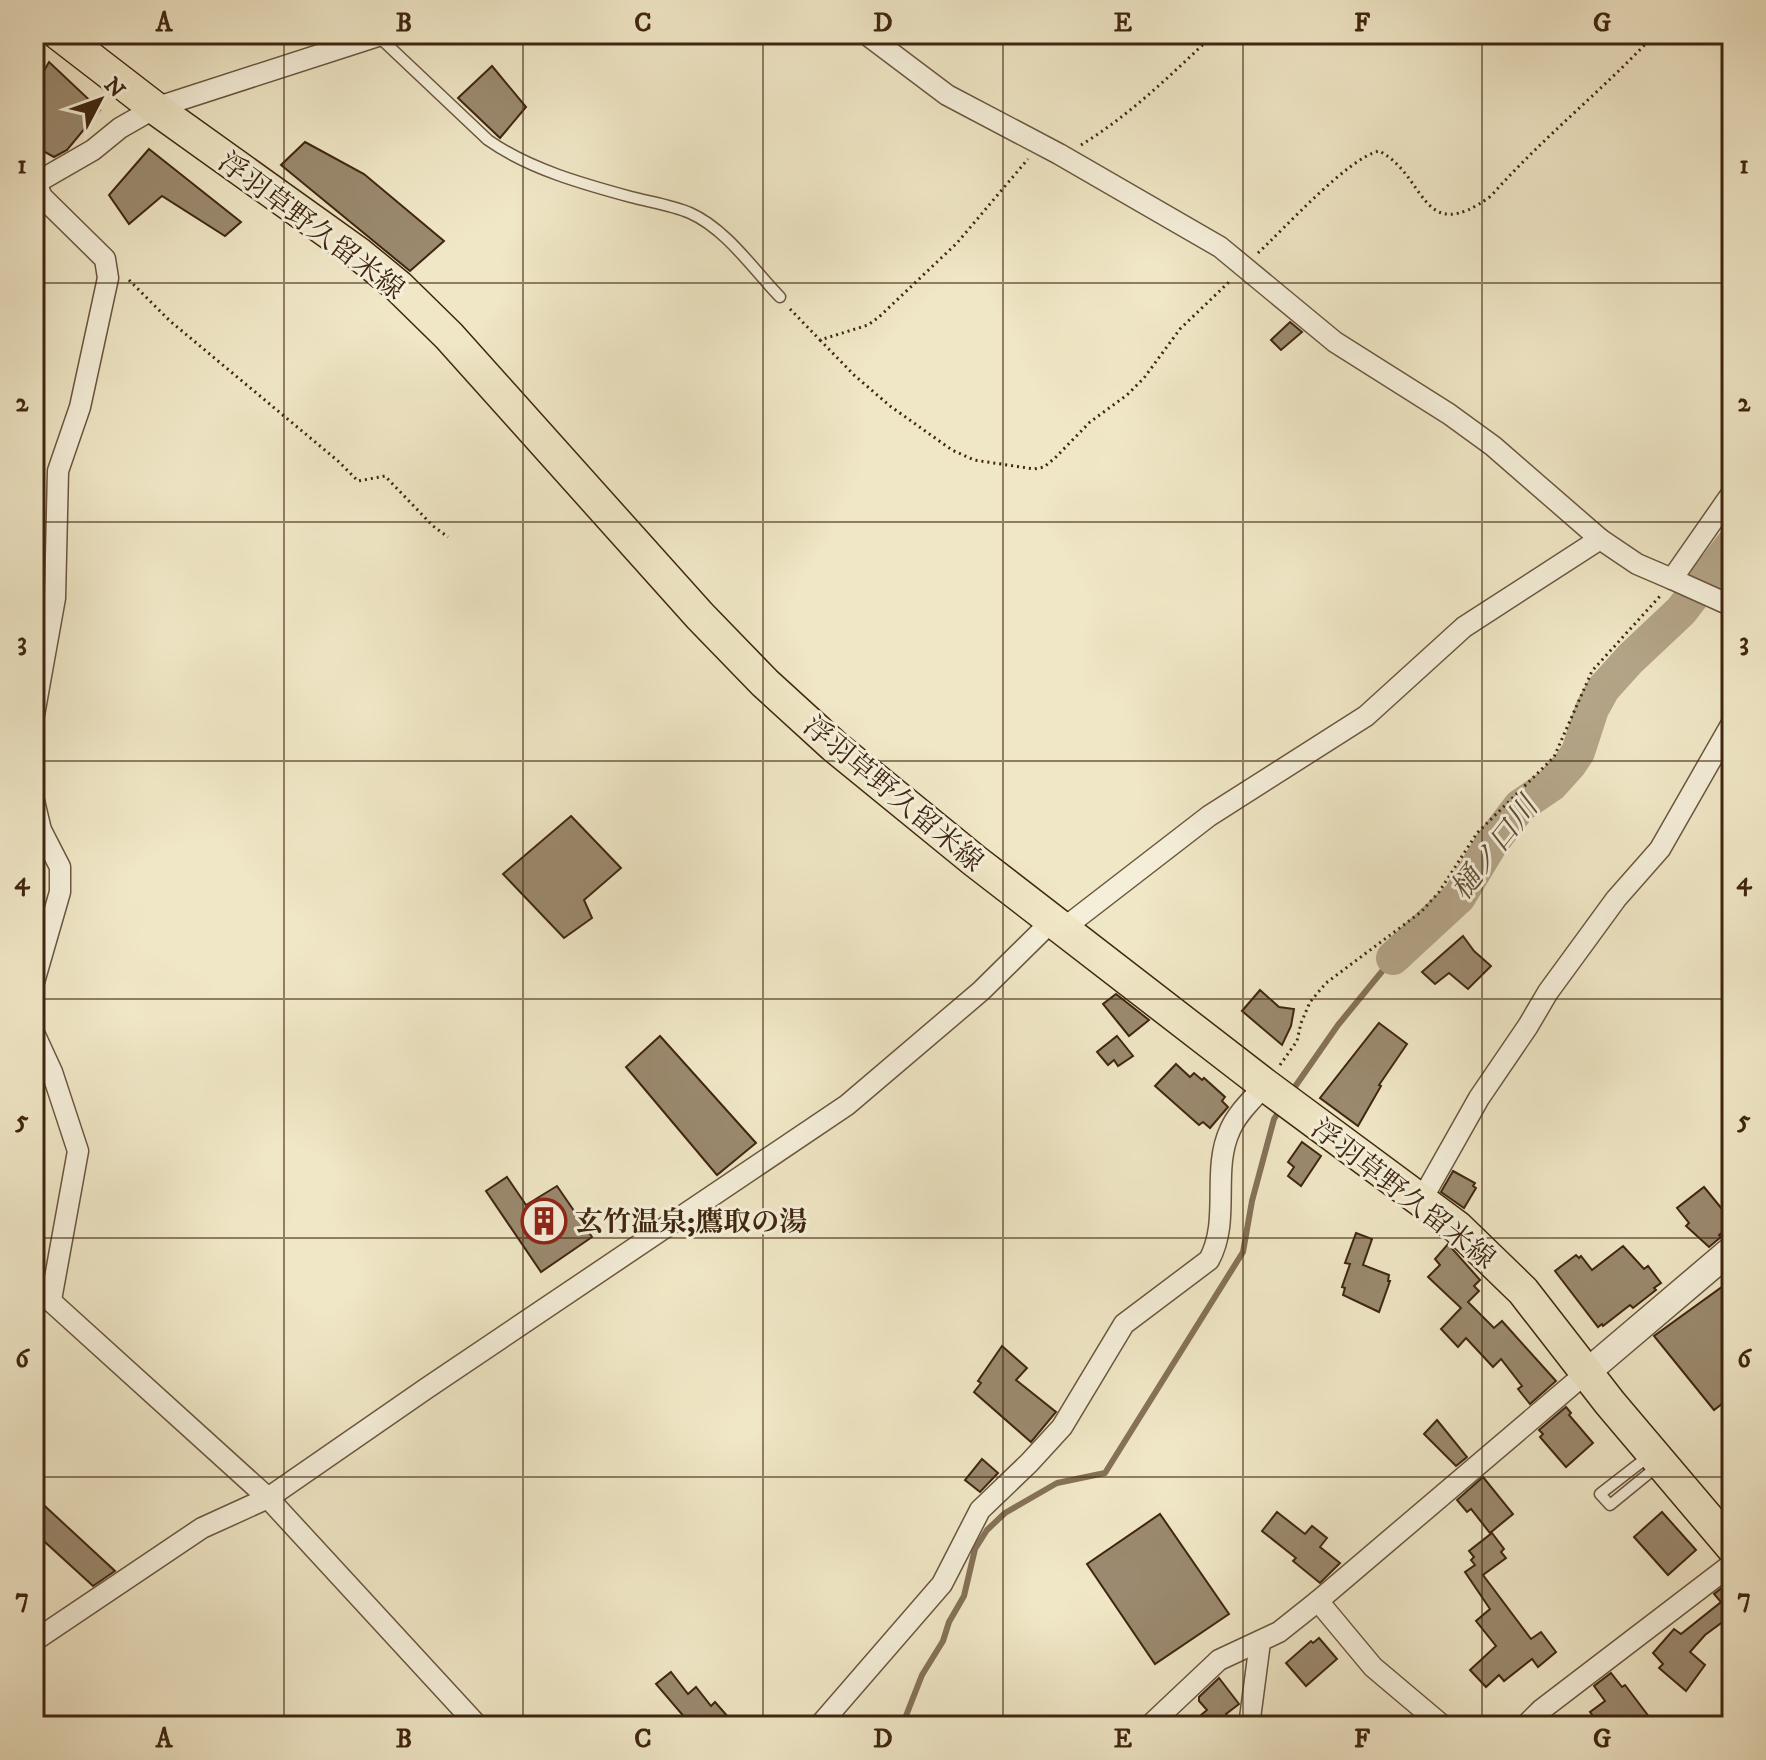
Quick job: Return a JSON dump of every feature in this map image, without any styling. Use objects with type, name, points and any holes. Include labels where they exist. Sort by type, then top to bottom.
[{"type":"main road","name":"浮羽草野久留米線","points":[[59,34],[155,108],[359,254],[398,286],[449,336],[653,564],[765,683],[900,801],[1268,1088],[1422,1199],[1480,1248],[1523,1291],[1656,1459],[1732,1547]]},
{"type":"street","points":[[866,34],[947,95],[1191,229],[1245,266],[1335,342],[1449,414],[1493,446],[1600,539],[1637,564],[1724,602]]},
{"type":"street","points":[[34,715],[37,680],[55,598],[58,471],[83,393],[108,278],[105,259],[42,197],[36,184],[155,108],[381,35]]},
{"type":"street","points":[[1677,581],[1732,493]]},
{"type":"street","points":[[34,1641],[202,1528],[268,1498],[847,1105],[1058,924],[1209,816],[1366,716],[1464,627],[1600,539]]},
{"type":"street","points":[[1422,1199],[1479,1098],[1548,992],[1616,899],[1660,849],[1732,723]]},
{"type":"street","points":[[34,801],[41,830],[60,867],[60,892],[34,982]]},
{"type":"street","points":[[34,1033],[52,1072],[78,1151],[51,1300]]},
{"type":"street","points":[[819,1726],[942,1584],[980,1510],[1062,1427],[1124,1324],[1209,1260],[1220,1232],[1226,1140],[1239,1114],[1268,1088]]},
{"type":"street","points":[[1149,1726],[1219,1660],[1279,1632],[1318,1601],[1732,1249]]},
{"type":"street","points":[[34,1286],[268,1498],[478,1726]]},
{"type":"street","points":[[1525,1726],[1541,1710],[1732,1564]]},
{"type":"street","points":[[1318,1601],[1373,1667],[1443,1726]]},
{"type":"street","points":[[1249,1726],[1260,1642]]},
{"type":"lane","points":[[381,35],[488,140],[503,150],[584,184],[689,213],[728,242],[780,297]]},
{"type":"lane","points":[[1656,1459],[1610,1505],[1600,1494],[1656,1459]]},
{"type":"path","points":[[820,340],[868,325],[879,317],[1050,150],[1075,149],[1105,131],[1156,89],[1214,34]]},
{"type":"path","points":[[780,297],[854,375],[890,406],[952,450],[974,460],[1034,469],[1044,467],[1090,422],[1127,395],[1144,378],[1180,329],[1367,154],[1379,151],[1392,157],[1429,205],[1442,214],[1457,215],[1475,208],[1491,196],[1576,110],[1614,78],[1655,34]]},
{"type":"path","points":[[105,259],[170,321],[338,461],[352,477],[358,481],[385,476],[448,537]]},
{"type":"path","points":[[1268,1088],[1297,1041],[1310,1002],[1326,983],[1421,912],[1439,892],[1477,833],[1554,757],[1592,671],[1677,581]]},
{"type":"building","points":[[49,62],[100,110],[67,150],[54,157],[34,146],[34,88]]},
{"type":"building","points":[[492,66],[526,107],[500,138],[458,98]]},
{"type":"building","points":[[305,142],[364,174],[444,241],[410,271],[281,165]]},
{"type":"building","points":[[149,149],[241,222],[225,236],[162,196],[129,224],[109,195]]},
{"type":"building","points":[[1290,322],[1302,332],[1281,350],[1271,340]]},
{"type":"building","points":[[571,816],[621,868],[584,900],[592,918],[564,938],[503,874]]},
{"type":"building","points":[[1463,936],[1491,966],[1468,989],[1449,973],[1435,984],[1422,972]]},
{"type":"building","points":[[1260,990],[1279,1007],[1294,1009],[1291,1026],[1282,1045],[1242,1011]]},
{"type":"building","points":[[1116,994],[1149,1020],[1129,1036],[1103,1004]]},
{"type":"building","points":[[1379,1023],[1407,1044],[1379,1085],[1358,1126],[1320,1098]]},
{"type":"building","points":[[660,1036],[756,1143],[717,1175],[626,1067]]},
{"type":"building","points":[[1117,1036],[1133,1056],[1118,1066],[1114,1060],[1108,1065],[1097,1052]]},
{"type":"building","points":[[1176,1064],[1190,1077],[1194,1073],[1202,1080],[1204,1078],[1225,1097],[1222,1101],[1228,1107],[1210,1128],[1203,1122],[1199,1125],[1155,1086]]},
{"type":"building","points":[[1302,1142],[1321,1156],[1301,1186],[1288,1176],[1294,1167],[1288,1162]]},
{"type":"building","points":[[1453,1171],[1475,1183],[1473,1186],[1476,1188],[1464,1208],[1441,1192]]},
{"type":"building","name":"玄竹温泉;鷹取の湯","points":[[507,1177],[526,1205],[557,1186],[592,1237],[541,1272],[486,1191]]},
{"type":"building","points":[[1704,1187],[1731,1220],[1727,1224],[1729,1227],[1719,1235],[1721,1237],[1709,1247],[1686,1226],[1689,1223],[1677,1208]]},
{"type":"building","points":[[1356,1233],[1372,1239],[1363,1265],[1389,1275],[1390,1281],[1379,1312],[1343,1295],[1345,1288],[1342,1287],[1350,1264],[1345,1263]]},
{"type":"building","points":[[1448,1244],[1480,1280],[1474,1286],[1479,1291],[1468,1302],[1494,1328],[1502,1321],[1556,1381],[1530,1404],[1518,1389],[1522,1386],[1501,1359],[1493,1367],[1466,1338],[1458,1347],[1441,1329],[1461,1308],[1428,1277],[1440,1265],[1435,1259]]},
{"type":"building","points":[[1623,1246],[1644,1269],[1648,1266],[1661,1283],[1633,1308],[1630,1305],[1598,1327],[1555,1271],[1576,1255],[1581,1256],[1592,1270]]},
{"type":"building","points":[[1726,1284],[1732,1293],[1732,1396],[1714,1410],[1654,1336]]},
{"type":"building","points":[[1002,1346],[1027,1368],[1016,1380],[1056,1412],[1031,1442],[974,1392]]},
{"type":"building","points":[[1566,1407],[1571,1413],[1569,1415],[1593,1443],[1566,1467],[1540,1437],[1543,1434],[1539,1430]]},
{"type":"building","points":[[1437,1420],[1467,1457],[1456,1466],[1424,1434]]},
{"type":"building","points":[[982,1459],[998,1473],[980,1492],[965,1480]]},
{"type":"building","points":[[1483,1477],[1513,1514],[1490,1533],[1471,1509],[1467,1512],[1457,1500]]},
{"type":"building","points":[[34,1496],[115,1571],[93,1586],[34,1532]]},
{"type":"building","points":[[1277,1512],[1305,1534],[1312,1526],[1327,1538],[1320,1547],[1340,1563],[1320,1583],[1293,1561],[1296,1558],[1262,1531]]},
{"type":"building","points":[[1662,1512],[1696,1550],[1668,1575],[1634,1537]]},
{"type":"building","points":[[1160,1514],[1229,1614],[1155,1664],[1087,1564]]},
{"type":"building","points":[[1492,1533],[1504,1549],[1501,1552],[1506,1558],[1483,1575],[1531,1639],[1541,1632],[1556,1652],[1538,1667],[1532,1659],[1504,1681],[1499,1675],[1486,1687],[1470,1670],[1496,1646],[1476,1621],[1490,1609],[1465,1572],[1475,1565],[1469,1551]]},
{"type":"building","points":[[1732,1580],[1732,1615],[1705,1635],[1690,1652],[1705,1665],[1686,1691],[1659,1668],[1663,1664],[1653,1653],[1674,1629],[1681,1634],[1721,1602],[1714,1594]]},
{"type":"building","points":[[1319,1638],[1337,1659],[1306,1686],[1286,1663],[1311,1641],[1313,1643]]},
{"type":"building","points":[[671,1672],[688,1694],[696,1687],[711,1706],[715,1702],[736,1726],[692,1726],[656,1684]]},
{"type":"building","points":[[1611,1673],[1622,1687],[1625,1685],[1656,1726],[1601,1726],[1590,1712],[1605,1701],[1594,1686]]},
{"type":"building","points":[[1219,1678],[1239,1704],[1226,1714],[1229,1718],[1220,1726],[1188,1726],[1207,1710],[1199,1697]]},
{"type":"waterway","name":"樋ノ口川","points":[[1393,958],[1459,897],[1491,844],[1520,806],[1551,785],[1570,764],[1578,752],[1592,709],[1603,689],[1681,611],[1732,545]]},
{"type":"waterway","points":[[1292,1091],[1338,1025],[1393,958]]},
{"type":"waterway","points":[[902,1726],[922,1675],[943,1641],[949,1622],[964,1596],[975,1549],[987,1530],[1005,1513],[1057,1483],[1105,1473],[1243,1252],[1252,1201],[1274,1119],[1281,1108]]},
{"type":"place","name":"玄竹温泉;鷹取の湯","points":[[544,1221]]}]
